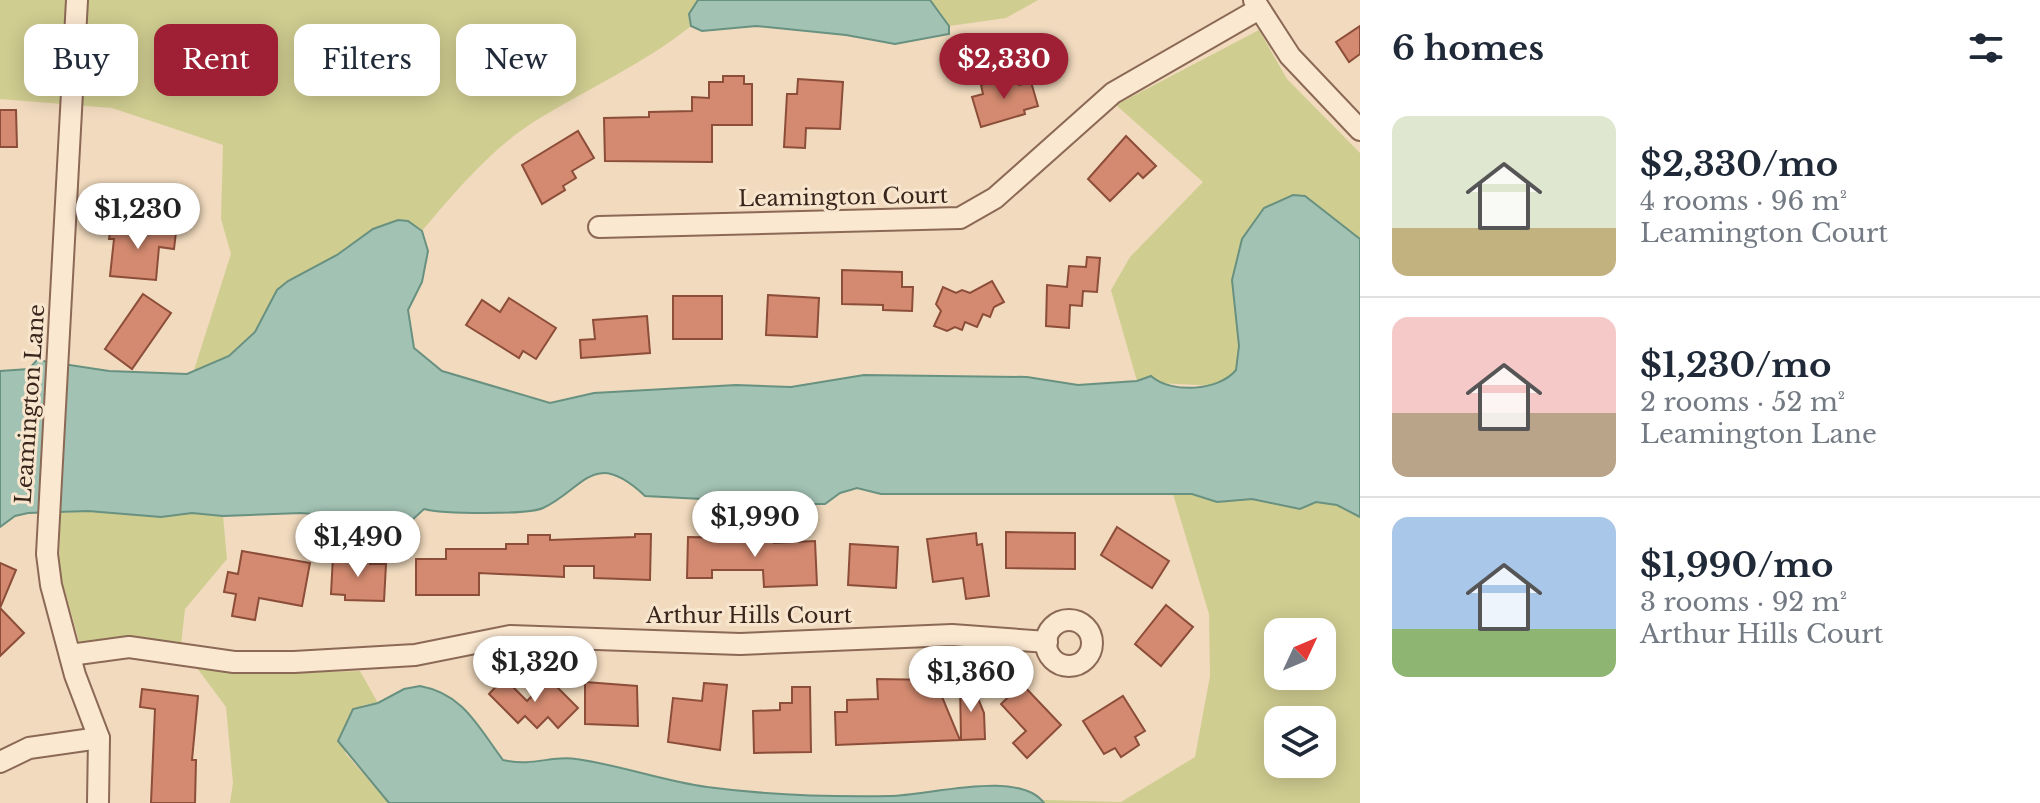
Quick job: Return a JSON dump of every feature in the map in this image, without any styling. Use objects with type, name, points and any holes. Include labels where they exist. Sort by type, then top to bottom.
[{"type":"street","name":"Leamington Lane","points":[[77,0],[60,333],[46,522],[51,585],[70,655],[99,738],[98,803]]},
{"type":"street","points":[[1257,4],[1290,56],[1360,130]]},
{"type":"street","name":"Leamington Court","points":[[599,227],[960,218],[995,198],[1113,93],[1257,4]]},
{"type":"street","name":"Arthur Hills Court","points":[[70,655],[129,647],[234,662],[294,662],[415,655],[510,636],[740,644],[952,635],[1047,642]]},
{"type":"street","points":[[0,762],[29,748],[99,738]]},
{"type":"shaded area","points":[[0,0],[698,0],[689,14],[691,26],[653,53],[516,134],[473,173],[422,231],[408,221],[374,229],[337,255],[288,281],[255,332],[229,356],[194,370],[231,254],[221,219],[223,145],[112,108],[0,99]]},
{"type":"shaded area","points":[[698,0],[930,0],[949,26],[949,34],[895,44],[846,35],[756,26],[702,31],[691,26],[689,14]]},
{"type":"shaded area","points":[[930,0],[1038,0],[1006,18],[949,26]]},
{"type":"shaded area","points":[[1259,30],[1287,79],[1360,153],[1360,239],[1305,196],[1293,195],[1264,208],[1236,370],[1217,386],[1158,383],[1151,376],[1137,381],[1111,290],[1130,257],[1203,182],[1116,105]]},
{"type":"shaded area","points":[[1293,195],[1305,196],[1360,239],[1360,517],[1337,505],[1316,502],[1300,509],[1252,499],[1217,502],[1192,494],[881,494],[857,488],[840,493],[825,504],[645,496],[627,482],[601,473],[590,476],[543,508],[484,513],[424,509],[410,522],[301,513],[223,516],[192,513],[161,517],[88,511],[28,513],[15,516],[0,527],[0,371],[29,369],[37,360],[109,371],[187,374],[229,356],[255,332],[277,290],[288,281],[337,255],[373,229],[398,220],[408,221],[422,231],[428,251],[422,282],[408,310],[414,348],[442,371],[550,403],[594,393],[736,385],[791,387],[864,375],[1027,377],[1078,385],[1137,381],[1151,376],[1170,386],[1195,388],[1218,382],[1236,370],[1239,346],[1232,280],[1242,239],[1264,208]]},
{"type":"shaded area","points":[[1173,494],[1196,495],[1217,502],[1252,499],[1300,509],[1316,502],[1337,505],[1360,517],[1360,803],[1044,803],[1043,800],[1121,802],[1195,757],[1210,676],[1209,614]]},
{"type":"shaded area","points":[[88,511],[161,517],[192,513],[223,516],[227,559],[185,609],[181,645],[121,638],[80,645],[59,570],[60,513]]},
{"type":"shaded area","points":[[197,668],[278,673],[360,671],[378,703],[363,705],[345,753],[389,803],[230,803],[233,783],[226,707]]},
{"type":"shaded area","points":[[420,686],[448,696],[459,704],[503,760],[576,759],[707,787],[799,795],[891,796],[995,786],[1032,793],[1044,803],[389,803],[338,741],[353,709],[378,703],[404,689]]},
{"type":"building","points":[[1360,26],[1360,54],[1349,62],[1336,42]]},
{"type":"building","points":[[1016,75],[1019,85],[1031,82],[1038,106],[1024,110],[1025,114],[981,127],[972,97],[983,94],[981,85]]},
{"type":"building","points":[[723,76],[744,76],[744,84],[752,84],[752,125],[712,125],[712,162],[605,161],[604,118],[649,117],[649,112],[692,111],[692,97],[709,98],[709,82],[723,82]]},
{"type":"building","points":[[798,79],[843,82],[840,129],[806,128],[805,148],[784,147],[787,94],[797,94]]},
{"type":"building","points":[[0,110],[16,110],[17,147],[0,147]]},
{"type":"building","points":[[578,131],[594,158],[572,171],[576,178],[563,186],[565,190],[542,204],[522,165]]},
{"type":"building","points":[[1126,136],[1156,166],[1143,178],[1138,173],[1110,201],[1088,179]]},
{"type":"building","points":[[111,226],[176,232],[174,249],[159,247],[156,280],[110,276],[114,239],[109,239]]},
{"type":"building","points":[[1087,257],[1100,258],[1097,292],[1083,291],[1082,306],[1070,305],[1069,328],[1046,326],[1047,285],[1067,287],[1069,266],[1086,267]]},
{"type":"building","points":[[842,270],[902,272],[902,287],[913,287],[912,311],[883,310],[883,305],[842,304]]},
{"type":"building","points":[[992,281],[1004,302],[994,307],[990,317],[983,314],[977,327],[965,322],[962,330],[955,327],[947,331],[934,326],[941,311],[936,304],[943,287],[956,293],[962,290],[970,293]]},
{"type":"building","points":[[143,294],[171,313],[132,369],[105,349]]},
{"type":"building","points":[[768,295],[819,298],[817,337],[766,335]]},
{"type":"building","points":[[673,296],[722,296],[722,339],[673,339]]},
{"type":"building","points":[[509,298],[556,328],[536,359],[523,351],[519,358],[466,325],[482,300],[500,312]]},
{"type":"building","points":[[647,316],[650,353],[581,358],[580,340],[595,339],[593,320]]},
{"type":"building","points":[[1117,527],[1169,561],[1152,588],[1101,555]]},
{"type":"building","points":[[774,529],[774,543],[815,541],[817,585],[764,587],[763,570],[712,570],[712,578],[687,578],[688,537],[761,538],[761,530]]},
{"type":"building","points":[[1006,532],[1075,533],[1075,569],[1006,568]]},
{"type":"building","points":[[976,533],[977,545],[982,544],[989,596],[966,599],[963,578],[933,582],[927,539]]},
{"type":"building","points":[[635,534],[651,534],[650,580],[594,578],[594,566],[564,566],[564,577],[479,573],[479,595],[416,595],[416,559],[446,559],[446,549],[506,549],[506,544],[528,544],[528,535],[550,535],[550,540],[635,537]]},
{"type":"building","points":[[850,544],[898,547],[896,588],[848,585]]},
{"type":"building","points":[[242,551],[310,563],[302,606],[259,598],[255,620],[232,616],[236,594],[224,592],[228,572],[238,574]]},
{"type":"building","points":[[333,556],[370,558],[370,564],[386,564],[384,601],[345,600],[345,595],[331,594]]},
{"type":"building","points":[[0,563],[16,570],[0,608]]},
{"type":"building","points":[[1166,605],[1193,627],[1161,666],[1135,644]]},
{"type":"building","points":[[0,608],[24,633],[0,656]]},
{"type":"building","points":[[504,678],[527,701],[549,679],[578,708],[558,728],[548,717],[537,728],[525,716],[518,723],[489,694]]},
{"type":"building","points":[[877,679],[935,680],[960,740],[836,745],[835,712],[847,712],[847,700],[878,699]]},
{"type":"building","points":[[971,681],[984,713],[985,739],[961,740],[960,682]]},
{"type":"building","points":[[585,682],[637,686],[638,726],[585,724]]},
{"type":"building","points":[[704,683],[727,685],[720,750],[668,742],[673,698],[702,701]]},
{"type":"building","points":[[1022,684],[1061,725],[1027,758],[1013,743],[1026,731],[1001,704]]},
{"type":"building","points":[[792,687],[810,687],[811,752],[754,753],[753,711],[780,710],[780,703],[792,703]]},
{"type":"building","points":[[142,689],[198,696],[192,760],[196,760],[195,803],[151,803],[155,709],[140,707]]},
{"type":"building","points":[[1123,696],[1145,731],[1135,737],[1139,745],[1121,757],[1115,748],[1104,754],[1083,721]]}]
